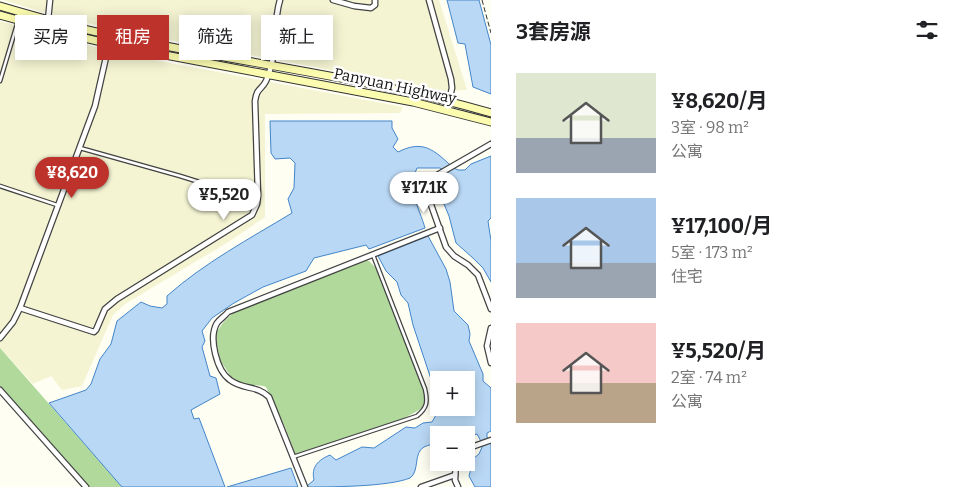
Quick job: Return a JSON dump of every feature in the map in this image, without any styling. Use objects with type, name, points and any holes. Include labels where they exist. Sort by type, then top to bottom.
[{"type":"main road","name":"Panyuan Highway","points":[[0,6],[31,15]]},
{"type":"main road","name":"Panyuan Highway","points":[[0,15],[15,19]]},
{"type":"main road","name":"Panyuan Highway","points":[[87,30],[370,84],[449,101],[491,113]]},
{"type":"main road","name":"Panyuan Highway","points":[[169,55],[413,102],[491,122]]},
{"type":"street","points":[[48,15],[50,0]]},
{"type":"street","points":[[20,308],[94,332],[105,309],[110,304],[252,215],[258,195],[255,101],[258,89],[266,81],[272,66],[275,51],[275,17],[280,0]]},
{"type":"street","points":[[333,0],[354,6],[372,8],[375,5],[375,0]]},
{"type":"street","points":[[429,0],[451,79],[452,88],[449,101]]},
{"type":"street","points":[[0,338],[13,322],[20,308],[80,148],[100,90],[107,60]]},
{"type":"street","points":[[491,144],[432,178],[428,185],[429,199],[446,247],[454,256],[468,265],[478,275],[491,309]]},
{"type":"street","points":[[305,487],[269,397],[261,390],[246,387],[230,380],[222,370],[215,352],[214,336],[217,324],[228,312],[440,228]]},
{"type":"street","points":[[491,328],[487,346],[491,364]]},
{"type":"street","points":[[0,390],[86,487]]},
{"type":"street","points":[[475,446],[491,440]]},
{"type":"street","points":[[455,471],[458,487]]},
{"type":"street","points":[[421,487],[455,475]]},
{"type":"lane","points":[[0,81],[15,30]]},
{"type":"lane","points":[[80,148],[231,192],[258,195]]},
{"type":"lane","points":[[0,186],[59,205]]},
{"type":"lane","points":[[293,457],[417,416],[424,410],[428,401],[422,380],[373,255]]},
{"type":"path","points":[[482,0],[491,33]]},
{"type":"green space","points":[[3,0],[439,0],[467,90],[444,91],[277,60],[333,60],[333,15],[261,15],[261,57],[251,55],[251,15],[179,15],[179,42],[169,40],[169,15],[97,15],[97,25],[87,23],[87,15],[54,15]]},
{"type":"green space","points":[[0,21],[15,25],[15,60],[87,60],[87,45],[97,47],[97,60],[154,60],[403,107],[400,113],[265,114],[265,217],[230,241],[125,304],[113,315],[82,386],[62,390],[51,376],[33,384],[0,348]]},
{"type":"green space","points":[[360,259],[369,261],[377,269],[429,404],[381,429],[296,456],[266,387],[235,383],[220,360],[215,335],[228,318],[245,306]]},
{"type":"green space","points":[[0,348],[122,487],[87,487],[0,386]]},
{"type":"water","points":[[447,0],[479,0],[491,45],[491,94],[473,87],[465,44],[458,43]]},
{"type":"water","points":[[270,121],[392,121],[392,128],[398,139],[393,147],[398,152],[413,147],[425,147],[458,170],[465,170],[471,164],[491,156],[491,218],[488,221],[491,241],[491,282],[483,268],[456,243],[449,216],[444,204],[439,202],[437,196],[452,189],[450,175],[440,168],[417,168],[413,184],[417,206],[425,228],[369,249],[366,245],[314,258],[306,271],[263,287],[234,303],[212,318],[202,331],[205,341],[202,347],[210,376],[216,378],[220,394],[191,410],[194,419],[199,418],[225,487],[122,487],[49,403],[86,390],[91,384],[100,359],[111,344],[117,321],[141,302],[162,308],[167,304],[167,296],[196,273],[292,213],[288,199],[294,188],[295,163],[290,158],[275,159],[271,153]]},
{"type":"water","points":[[428,236],[446,269],[454,311],[468,325],[469,341],[483,374],[483,381],[491,388],[491,431],[487,433],[487,437],[491,444],[491,487],[475,487],[469,476],[470,471],[475,471],[475,457],[479,454],[483,445],[477,434],[475,435],[475,426],[430,426],[430,445],[426,446],[419,453],[415,471],[410,478],[373,485],[302,487],[307,486],[314,480],[313,475],[316,464],[330,455],[336,460],[362,447],[374,448],[406,427],[415,428],[423,423],[432,422],[435,416],[475,416],[475,371],[430,371],[430,376],[413,325],[408,303],[401,295],[397,282],[386,271],[378,256]]},
{"type":"water","points":[[291,468],[298,487],[227,487]]}]
